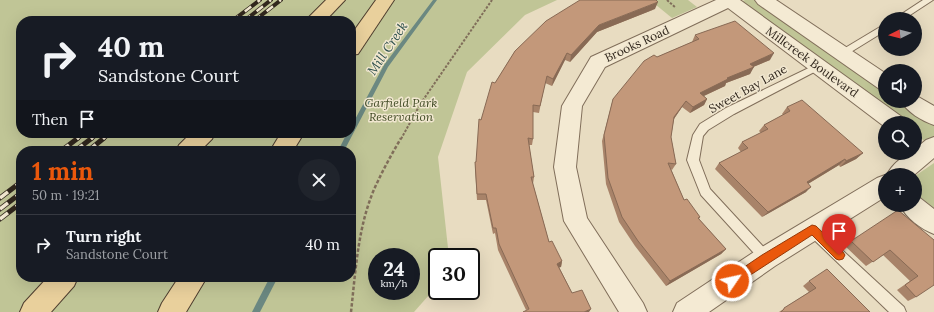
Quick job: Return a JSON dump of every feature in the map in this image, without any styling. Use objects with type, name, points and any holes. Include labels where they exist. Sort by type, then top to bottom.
[{"type":"main road","points":[[319,16],[336,0]]},
{"type":"main road","points":[[356,42],[385,0]]},
{"type":"main road","points":[[192,146],[199,138]]},
{"type":"main road","points":[[33,312],[60,282]]},
{"type":"main road","points":[[171,312],[191,282]]},
{"type":"street","name":"Millcreek Boulevard","points":[[730,0],[817,67],[885,116]]},
{"type":"street","name":"Brooks Road","points":[[634,312],[576,221],[565,167],[572,106],[598,62],[730,0]]},
{"type":"street","name":"Millcreek Boulevard","points":[[764,0],[878,78]]},
{"type":"street","points":[[921,108],[934,117]]},
{"type":"street","points":[[905,168],[927,144]]},
{"type":"street","points":[[686,312],[766,258],[878,189]]},
{"type":"street","points":[[921,212],[934,222]]},
{"type":"lane","points":[[909,12],[929,0]]},
{"type":"lane","points":[[843,53],[878,31]]},
{"type":"lane","name":"Sweet Bay Lane","points":[[766,258],[705,192],[693,160],[698,135],[704,127],[730,111],[817,67]]},
{"type":"lane","points":[[812,230],[900,312]]},
{"type":"path","points":[[356,266],[358,248],[365,217],[377,182],[421,103],[492,0]]},
{"type":"path","points":[[667,0],[678,9]]},
{"type":"path","points":[[351,312],[354,282]]},
{"type":"green space","name":"Garfield Park Reservation","points":[[0,0],[557,0],[525,15],[467,72],[438,157],[448,248],[428,248],[428,296],[414,312],[0,312]]},
{"type":"green space","points":[[650,0],[688,0],[697,7],[672,18]]},
{"type":"green space","points":[[745,0],[757,0],[878,85],[878,108],[735,4]]},
{"type":"green space","points":[[878,108],[911,108],[934,124],[934,148],[922,139],[922,116],[889,116]]},
{"type":"green space","points":[[934,163],[934,208],[922,199],[922,171]]},
{"type":"building","points":[[580,0],[656,0],[658,2],[599,25],[571,55],[567,53],[553,79],[547,76],[540,106],[533,105],[533,139],[528,138],[534,177],[531,177],[549,242],[552,241],[562,261],[557,264],[572,293],[582,290],[591,309],[584,312],[523,312],[529,309],[499,244],[496,228],[493,228],[486,194],[477,194],[475,162],[479,119],[481,120],[492,82],[495,83],[515,51],[546,21]]},
{"type":"building","points":[[735,21],[774,53],[750,64],[754,67],[727,78],[728,79],[700,93],[707,99],[693,107],[686,101],[674,117],[671,137],[676,164],[668,163],[684,200],[687,199],[700,217],[698,218],[726,249],[670,281],[638,241],[622,217],[608,178],[604,135],[613,99],[644,61],[654,55],[657,57],[699,39],[695,35]]},
{"type":"building","points":[[802,100],[863,153],[846,161],[845,159],[807,182],[811,187],[768,212],[719,163],[748,148],[742,142],[768,129],[764,125],[790,111],[787,107]]},
{"type":"building","points":[[895,212],[900,212],[934,240],[934,285],[916,297],[905,285],[918,276],[890,250],[873,262],[851,241]]},
{"type":"building","points":[[827,269],[870,312],[781,312],[784,308],[816,288],[809,281]]},
{"type":"waterway","name":"Mill Creek","points":[[356,123],[386,66],[435,0]]},
{"type":"waterway","name":"Mill Creek","points":[[344,146],[348,138]]},
{"type":"waterway","name":"Mill Creek","points":[[256,312],[271,282]]},
{"type":"railway","points":[[239,16],[260,0]]},
{"type":"railway","points":[[250,16],[271,0]]},
{"type":"railway","points":[[260,16],[281,0]]},
{"type":"railway","points":[[68,146],[78,138]]},
{"type":"railway","points":[[82,146],[92,138]]},
{"type":"railway","points":[[94,146],[104,138]]},
{"type":"railway","points":[[0,198],[16,186]]},
{"type":"railway","points":[[0,209],[16,197]]},
{"type":"railway","points":[[0,219],[16,207]]},
{"type":"route","points":[[732,281],[812,230],[839,255]]}]
